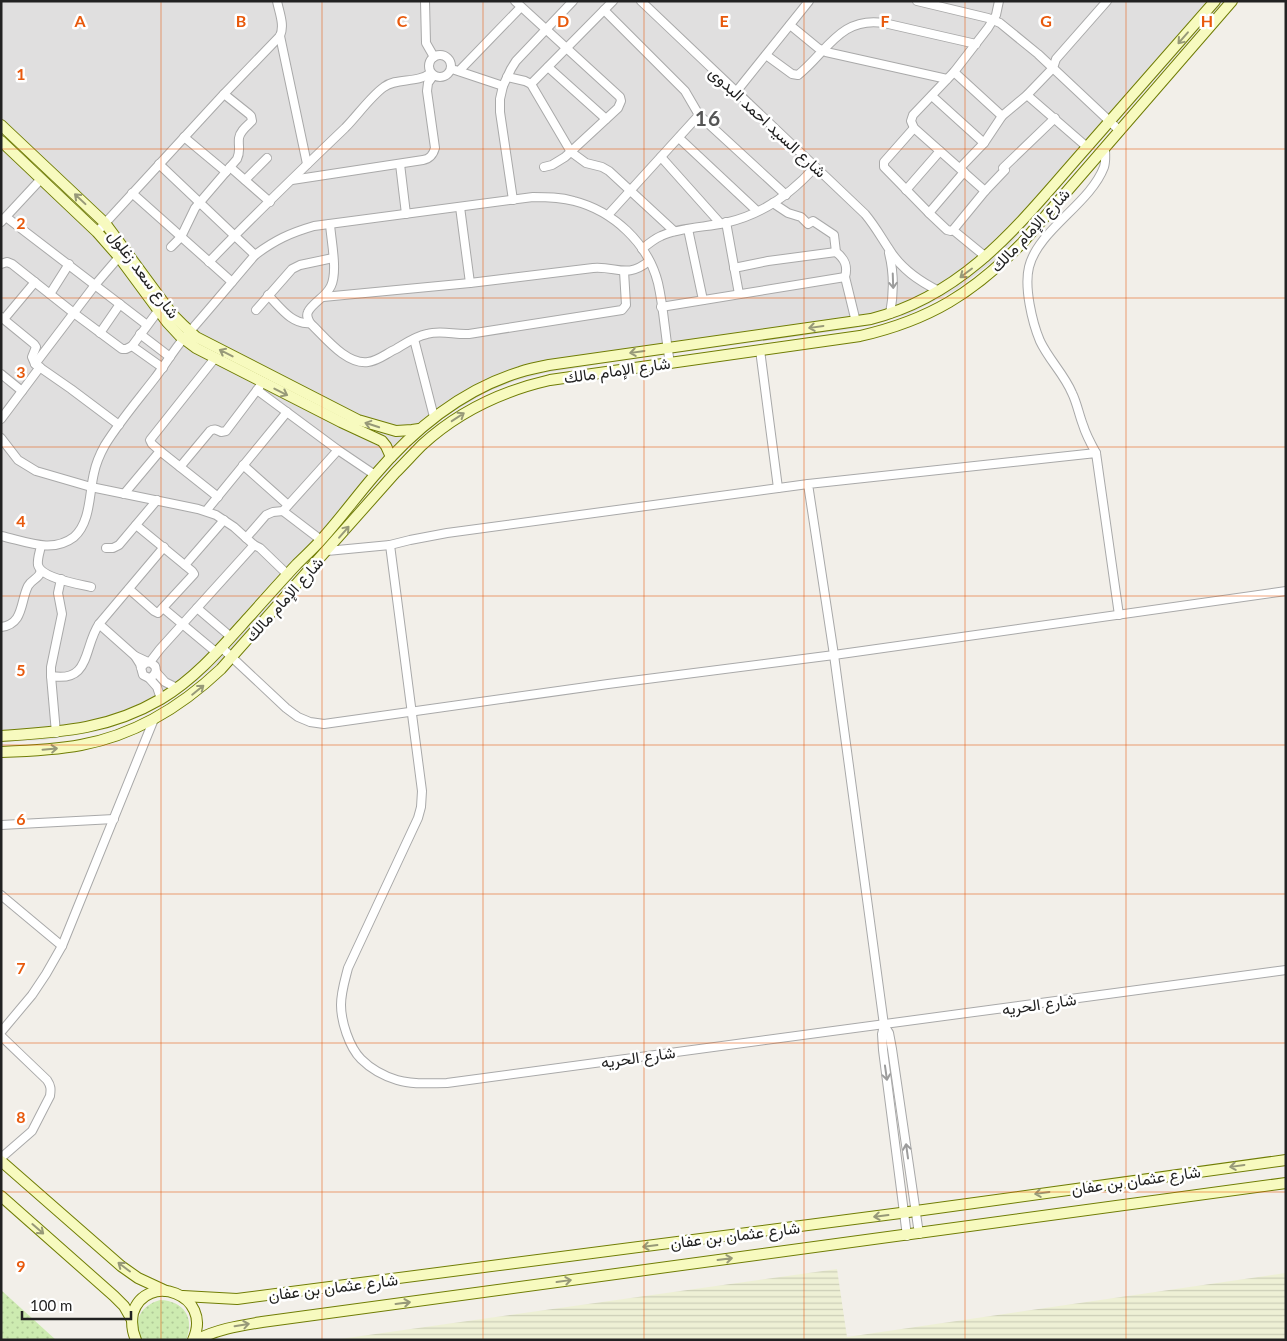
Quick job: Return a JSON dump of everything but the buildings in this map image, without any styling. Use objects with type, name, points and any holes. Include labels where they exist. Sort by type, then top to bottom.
[{"type":"street","points":[[97,232],[280,36],[282,26],[276,1]]},
{"type":"street","points":[[425,1],[426,43],[434,56]]},
{"type":"street","points":[[515,1],[620,97],[621,101],[620,105],[571,152],[559,162],[544,167]]},
{"type":"street","points":[[514,200],[500,112],[503,86],[516,61],[573,1]]},
{"type":"street","points":[[531,84],[613,1]]},
{"type":"street","name":"شارع السيد احمد البدوى","points":[[641,1],[872,222],[896,259],[910,274],[940,291]]},
{"type":"street","points":[[736,92],[809,1]]},
{"type":"street","points":[[916,1],[1000,23],[1053,68],[1120,131]]},
{"type":"street","points":[[985,191],[914,128],[912,118],[954,72],[994,20],[999,1]]},
{"type":"street","points":[[929,213],[984,143],[1002,116],[1027,95],[1053,68],[1056,59],[1107,1]]},
{"type":"street","name":"شارع الإمام مالك","points":[[1,736],[56,733],[103,724],[161,699],[177,688],[196,674],[321,540],[391,457],[434,417],[480,388],[521,372],[549,365],[856,322],[890,314],[940,291],[986,256],[1013,230],[1215,1]]},
{"type":"street","name":"شارع الإمام مالك","points":[[1,752],[63,748],[82,745],[119,734],[154,719],[196,692],[232,658],[395,473],[422,445],[467,411],[499,396],[532,384],[550,380],[860,336],[907,323],[951,302],[985,278],[1011,254],[1232,1]]},
{"type":"street","points":[[503,86],[455,70],[446,57],[440,55],[432,58],[428,68],[436,77],[442,77],[455,70],[521,7]]},
{"type":"street","points":[[604,10],[685,91],[700,115],[786,194]]},
{"type":"street","points":[[766,55],[792,74],[800,74],[842,32],[848,28],[869,22],[884,23],[976,44]]},
{"type":"street","points":[[790,24],[822,51],[947,79]]},
{"type":"street","points":[[280,36],[307,164]]},
{"type":"street","points":[[548,67],[606,119]]},
{"type":"street","points":[[954,72],[1002,116]]},
{"type":"street","points":[[210,262],[347,126],[383,87],[395,82],[422,79],[432,74]]},
{"type":"street","points":[[292,180],[426,160],[431,157],[435,145],[427,91],[432,74]]},
{"type":"street","points":[[506,77],[531,84],[571,152],[586,163],[609,171],[674,231]]},
{"type":"street","points":[[171,247],[181,237],[190,216],[199,202],[237,159],[240,154],[240,135],[252,121],[249,114],[224,94]]},
{"type":"street","points":[[1027,95],[1086,147]]},
{"type":"street","points":[[932,96],[984,143]]},
{"type":"street","points":[[608,215],[700,115]]},
{"type":"street","points":[[953,230],[1005,170],[1003,168],[1055,118]]},
{"type":"street","name":"شارع سعد زغلول","points":[[1,125],[105,223],[196,348],[260,386],[382,441],[391,457]]},
{"type":"street","points":[[914,128],[883,165],[947,230],[953,230],[986,256]]},
{"type":"street","points":[[184,137],[245,180],[270,202]]},
{"type":"street","points":[[679,138],[757,211]]},
{"type":"street","name":"شارع سعد زغلول","points":[[1,141],[97,232],[119,257],[173,329],[203,341],[358,420],[396,431],[420,429]]},
{"type":"street","points":[[1105,148],[1104,167],[1095,182],[1067,216],[1039,245],[1029,266],[1028,277],[1031,308],[1040,341],[1067,383],[1087,436],[1096,453],[1119,615]]},
{"type":"street","points":[[906,190],[940,151]]},
{"type":"street","points":[[661,157],[723,223],[739,294]]},
{"type":"street","points":[[245,180],[267,158]]},
{"type":"street","points":[[159,164],[255,255]]},
{"type":"street","points":[[400,164],[406,214]]},
{"type":"street","points":[[642,249],[662,235],[674,231],[723,223],[757,211],[786,194],[815,167]]},
{"type":"street","points":[[41,179],[4,219],[69,264],[148,325]]},
{"type":"street","points":[[132,194],[232,282]]},
{"type":"street","points":[[1,536],[41,546],[53,546],[65,542],[74,536],[82,527],[86,515],[94,472],[99,458],[119,425],[187,335],[255,255],[269,244],[298,230],[532,197],[562,198],[587,205],[608,215],[627,230],[649,261],[658,283],[670,363]]},
{"type":"street","points":[[773,203],[788,213],[801,217],[808,224],[813,221],[834,235],[836,252]]},
{"type":"street","points":[[460,208],[470,283]]},
{"type":"street","points":[[330,224],[334,272],[332,285],[308,312],[307,318],[344,355],[360,362],[377,360],[414,339],[433,332],[469,334],[622,310],[626,306],[624,271]]},
{"type":"street","points":[[688,229],[703,300]]},
{"type":"street","name":"شارع السيد احمد البدوى","points":[[888,248],[893,274],[890,314]]},
{"type":"street","points":[[734,268],[768,261],[836,252],[845,259],[847,270],[844,277],[856,322]]},
{"type":"street","points":[[1,419],[95,285],[119,257]]},
{"type":"street","points":[[256,310],[296,267],[333,258]]},
{"type":"street","points":[[322,297],[470,283],[593,268],[624,271],[642,267],[649,261]]},
{"type":"street","points":[[1,264],[7,262],[12,264],[122,349],[132,346],[158,311]]},
{"type":"street","points":[[50,294],[69,264]]},
{"type":"street","points":[[661,306],[844,277]]},
{"type":"street","points":[[35,282],[3,318],[34,344],[36,347],[32,357],[38,366],[119,425]]},
{"type":"street","points":[[268,295],[293,320],[298,323],[310,323]]},
{"type":"street","points":[[100,333],[120,304]]},
{"type":"street","points":[[140,334],[170,357]]},
{"type":"street","points":[[414,339],[434,417]]},
{"type":"street","points":[[132,346],[163,368]]},
{"type":"street","points":[[760,350],[778,488]]},
{"type":"street","points":[[215,358],[151,438],[151,443],[218,497]]},
{"type":"street","points":[[1,374],[22,391]]},
{"type":"street","points":[[180,467],[210,431],[213,429],[221,432],[226,431],[260,386],[287,412],[375,475]]},
{"type":"street","points":[[206,511],[287,412]]},
{"type":"street","points":[[1,438],[13,455],[29,468],[91,487],[206,511],[224,520],[260,548],[288,575]]},
{"type":"street","points":[[246,538],[266,515],[286,508],[338,450]]},
{"type":"street","points":[[124,494],[160,451]]},
{"type":"street","points":[[327,551],[390,545],[447,533],[808,484],[1096,453]]},
{"type":"street","points":[[243,465],[321,540]]},
{"type":"street","points":[[808,484],[834,655],[884,1025],[882,1034],[883,1050],[907,1236]]},
{"type":"street","points":[[106,548],[113,548],[119,545],[157,500]]},
{"type":"street","points":[[185,565],[224,520]]},
{"type":"street","points":[[128,589],[155,612],[159,612],[194,574],[194,572],[136,525]]},
{"type":"street","points":[[141,668],[145,663],[149,662],[254,545]]},
{"type":"street","name":"شارع الحريه","points":[[390,545],[422,792],[418,818],[348,968],[342,987],[341,1007],[344,1026],[351,1044],[360,1058],[374,1070],[397,1080],[447,1083],[1286,970]]},
{"type":"street","points":[[41,546],[38,559],[38,566],[41,571],[49,576],[91,587]]},
{"type":"street","points":[[51,676],[66,677],[82,667],[94,632],[99,624],[164,547]]},
{"type":"street","points":[[297,564],[298,571],[304,574],[307,573]]},
{"type":"street","points":[[1,627],[8,626],[16,619],[28,586],[38,578],[41,571]]},
{"type":"street","points":[[56,733],[51,676],[62,614],[58,593],[61,579]]},
{"type":"street","points":[[163,608],[182,624],[232,658],[298,717],[310,722],[324,724],[1286,591]]},
{"type":"street","points":[[271,593],[281,595],[282,602]]},
{"type":"street","points":[[197,608],[231,637]]},
{"type":"street","points":[[99,624],[136,656],[155,666],[156,672],[165,682],[177,688]]},
{"type":"street","points":[[136,656],[143,675],[149,678],[157,687],[161,699]]},
{"type":"street","points":[[149,678],[156,672]]},
{"type":"street","points":[[154,719],[62,946],[32,995],[1,1034],[47,1080],[51,1090],[50,1096],[32,1130],[1,1160],[121,1266],[138,1278],[166,1291]]},
{"type":"street","points":[[1,825],[114,819]]},
{"type":"street","points":[[1,895],[62,946]]},
{"type":"street","points":[[884,1025],[889,1034],[892,1049],[919,1234]]},
{"type":"street","name":"شارع عثمان بن عفان","points":[[166,1291],[175,1292],[183,1296],[237,1299],[904,1213],[1286,1160]]},
{"type":"street","name":"شارع عثمان بن عفان","points":[[194,1340],[212,1332],[262,1322],[907,1236],[1286,1183]]},
{"type":"street","points":[[1,1196],[114,1296],[124,1306],[132,1320]]},
{"type":"street","points":[[136,1340],[132,1330],[134,1310],[147,1296],[156,1292],[166,1291]]},
{"type":"street","points":[[183,1296],[195,1312],[197,1322],[194,1340]]},
{"type":"shaded area","points":[[1,1],[1224,1],[1011,243],[991,263],[956,290],[909,314],[872,325],[545,373],[515,381],[485,393],[441,419],[409,447],[307,560],[240,640],[218,663],[193,684],[164,703],[113,727],[44,740],[1,742]]},
{"type":"green space","points":[[837,1269],[847,1337],[1286,1273],[1286,1340],[333,1340]]},
{"type":"green space","points":[[1,1290],[56,1340],[1,1340]]},
{"type":"green space","points":[[160,1300],[175,1304],[185,1312],[189,1325],[186,1340],[141,1340],[138,1326],[140,1315],[147,1306]]},
{"type":"district","name":"16","points":[[708,119]]}]
